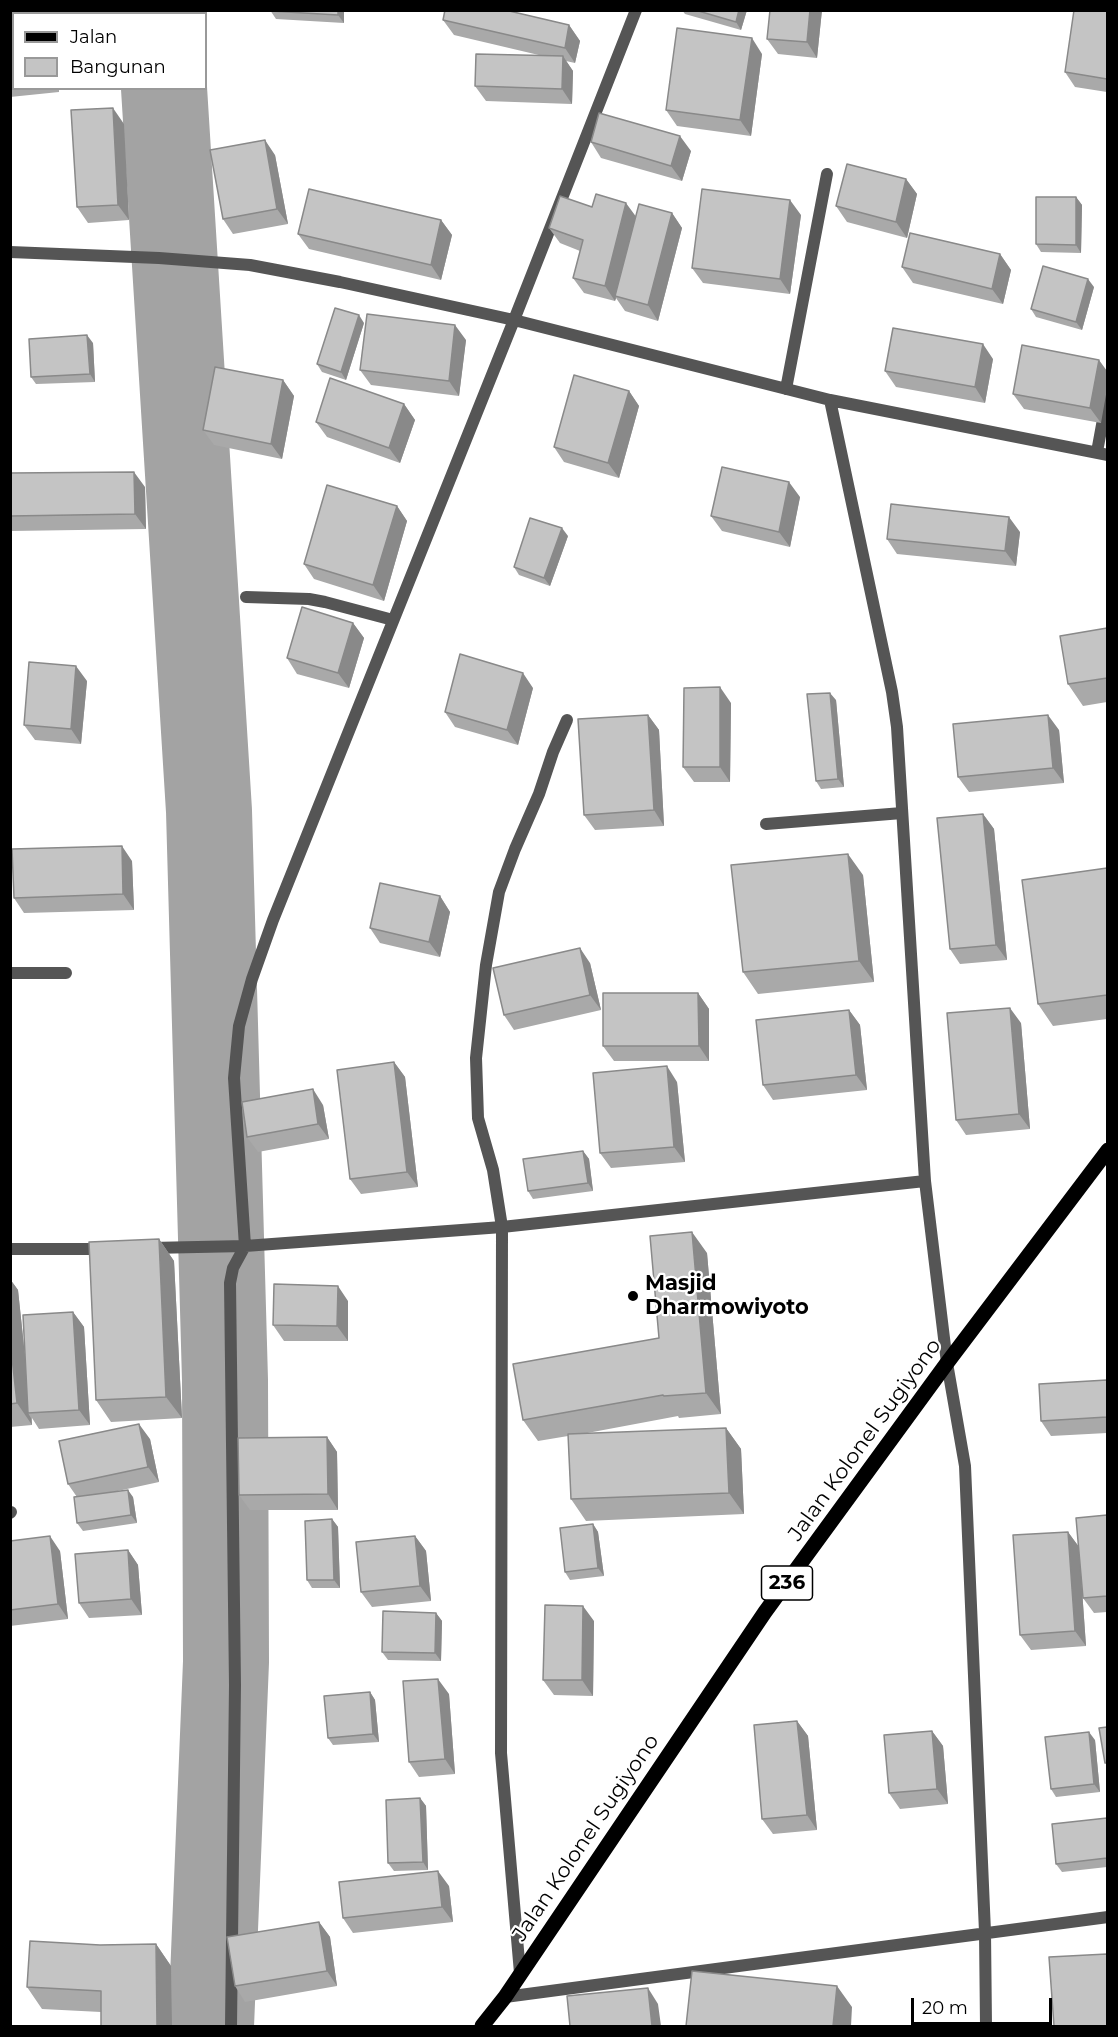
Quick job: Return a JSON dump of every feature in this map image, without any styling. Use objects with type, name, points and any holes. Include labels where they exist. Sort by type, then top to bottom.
[{"type":"main road","name":"Jalan Kolonel Sugiyono","points":[[482,2026],[505,1997],[765,1612],[947,1363],[1101,1169],[1107,1150]]},
{"type":"street","points":[[231,2026],[235,1685],[230,1283],[233,1268],[245,1246],[234,1078],[239,1026],[252,979],[273,920],[636,10]]},
{"type":"street","points":[[786,389],[827,174]]},
{"type":"street","points":[[10,252],[159,258],[250,265],[514,320],[830,400],[1102,454],[1107,392]]},
{"type":"street","points":[[830,400],[892,692],[897,727],[925,1181],[947,1363],[966,1466],[985,1932],[986,2026]]},
{"type":"street","points":[[246,597],[325,602],[393,620]]},
{"type":"street","points":[[520,1972],[501,1753],[502,1227],[493,1170],[478,1118],[476,1058],[486,965],[499,892],[567,720]]},
{"type":"street","points":[[766,824],[902,813]]},
{"type":"street","points":[[10,973],[66,973]]},
{"type":"street","points":[[135,1248],[245,1246],[502,1227],[925,1181]]},
{"type":"street","points":[[10,1249],[113,1248]]},
{"type":"street","points":[[505,1997],[1107,1917]]},
{"type":"building","points":[[270,10],[338,10],[338,15],[270,11]]},
{"type":"building","points":[[445,10],[505,10],[569,25],[565,48],[443,20]]},
{"type":"building","points":[[695,10],[739,10],[736,22]]},
{"type":"building","points":[[770,10],[810,10],[807,42],[767,39]]},
{"type":"building","points":[[1074,10],[1107,11],[1107,79],[1065,72]]},
{"type":"building","points":[[677,28],[752,38],[740,120],[666,110]]},
{"type":"building","points":[[476,54],[563,56],[562,89],[475,86]]},
{"type":"building","points":[[10,66],[12,66],[12,88],[10,88]]},
{"type":"building","points":[[113,108],[118,205],[77,207],[71,110]]},
{"type":"building","points":[[599,113],[680,136],[671,166],[591,142]]},
{"type":"building","points":[[265,140],[277,209],[223,219],[210,150]]},
{"type":"building","points":[[847,164],[906,179],[896,222],[836,206]]},
{"type":"building","points":[[309,189],[441,220],[431,265],[298,234]]},
{"type":"building","points":[[702,189],[790,200],[780,279],[692,268]]},
{"type":"building","points":[[596,194],[626,203],[605,286],[573,278],[583,240],[549,228],[560,196],[592,207]]},
{"type":"building","points":[[1036,197],[1076,197],[1076,245],[1036,244]]},
{"type":"building","points":[[639,204],[672,213],[648,305],[615,296]]},
{"type":"building","points":[[910,233],[1000,254],[992,289],[902,267]]},
{"type":"building","points":[[1043,266],[1088,279],[1076,322],[1031,309]]},
{"type":"building","points":[[335,308],[359,315],[341,372],[317,364]]},
{"type":"building","points":[[367,314],[455,325],[449,381],[360,370]]},
{"type":"building","points":[[893,328],[983,344],[975,387],[885,371]]},
{"type":"building","points":[[87,335],[90,374],[31,377],[29,339]]},
{"type":"building","points":[[1022,345],[1099,360],[1090,408],[1013,394]]},
{"type":"building","points":[[215,367],[283,380],[271,444],[203,430]]},
{"type":"building","points":[[574,375],[629,391],[608,463],[554,447]]},
{"type":"building","points":[[330,378],[404,404],[389,448],[316,422]]},
{"type":"building","points":[[722,467],[789,482],[779,532],[711,516]]},
{"type":"building","points":[[134,472],[135,514],[10,516],[10,473]]},
{"type":"building","points":[[327,485],[397,506],[373,585],[304,564]]},
{"type":"building","points":[[891,504],[1009,517],[1005,551],[887,539]]},
{"type":"building","points":[[530,518],[562,528],[544,578],[514,567]]},
{"type":"building","points":[[302,607],[353,623],[338,673],[287,658]]},
{"type":"building","points":[[1107,628],[1107,678],[1068,684],[1060,636]]},
{"type":"building","points":[[460,654],[523,673],[507,730],[445,712]]},
{"type":"building","points":[[29,662],[76,666],[71,729],[24,725]]},
{"type":"building","points":[[720,687],[720,767],[683,767],[684,688]]},
{"type":"building","points":[[830,693],[838,779],[816,781],[807,694]]},
{"type":"building","points":[[648,715],[654,810],[584,815],[578,719]]},
{"type":"building","points":[[1048,715],[1053,768],[958,777],[953,724]]},
{"type":"building","points":[[983,814],[996,945],[950,949],[937,818]]},
{"type":"building","points":[[122,846],[123,894],[14,898],[12,849]]},
{"type":"building","points":[[848,854],[859,961],[743,972],[731,865]]},
{"type":"building","points":[[1107,868],[1107,995],[1038,1004],[1022,880]]},
{"type":"building","points":[[380,883],[440,896],[429,942],[370,928]]},
{"type":"building","points":[[580,948],[590,995],[504,1015],[493,968]]},
{"type":"building","points":[[603,993],[698,993],[699,1046],[603,1046]]},
{"type":"building","points":[[1010,1008],[1019,1114],[956,1120],[947,1013]]},
{"type":"building","points":[[849,1010],[856,1075],[763,1085],[756,1020]]},
{"type":"building","points":[[394,1062],[407,1172],[350,1179],[337,1070]]},
{"type":"building","points":[[667,1066],[674,1147],[600,1153],[593,1073]]},
{"type":"building","points":[[313,1089],[318,1124],[247,1137],[242,1102]]},
{"type":"building","points":[[583,1151],[588,1183],[528,1191],[523,1159]]},
{"type":"building","points":[[692,1232],[706,1393],[663,1395],[523,1420],[513,1364],[659,1338],[650,1236]]},
{"type":"building","points":[[159,1239],[166,1397],[96,1400],[89,1242]]},
{"type":"building","points":[[274,1284],[338,1286],[337,1326],[273,1325]]},
{"type":"building","points":[[73,1312],[79,1410],[28,1413],[23,1315]]},
{"type":"building","points":[[10,1340],[17,1403],[10,1404]]},
{"type":"building","points":[[1107,1380],[1107,1417],[1041,1421],[1039,1384]]},
{"type":"building","points":[[139,1424],[148,1467],[68,1484],[59,1441]]},
{"type":"building","points":[[726,1428],[729,1493],[571,1499],[568,1434]]},
{"type":"building","points":[[327,1437],[328,1494],[239,1495],[238,1438]]},
{"type":"building","points":[[128,1490],[131,1515],[77,1523],[74,1497]]},
{"type":"building","points":[[1107,1515],[1107,1596],[1083,1598],[1076,1518]]},
{"type":"building","points":[[332,1519],[334,1580],[307,1580],[305,1521]]},
{"type":"building","points":[[593,1524],[598,1568],[565,1572],[560,1528]]},
{"type":"building","points":[[1068,1532],[1075,1631],[1020,1635],[1013,1535]]},
{"type":"building","points":[[50,1536],[58,1604],[10,1610],[10,1541]]},
{"type":"building","points":[[415,1536],[420,1586],[361,1592],[356,1542]]},
{"type":"building","points":[[128,1550],[131,1599],[79,1603],[75,1554]]},
{"type":"building","points":[[545,1605],[583,1606],[582,1680],[543,1680]]},
{"type":"building","points":[[383,1611],[436,1613],[435,1653],[382,1652]]},
{"type":"building","points":[[438,1679],[445,1759],[409,1762],[403,1681]]},
{"type":"building","points":[[370,1692],[373,1734],[328,1738],[324,1696]]},
{"type":"building","points":[[797,1721],[807,1815],[762,1819],[754,1725]]},
{"type":"building","points":[[1107,1727],[1107,1763],[1105,1763],[1099,1728]]},
{"type":"building","points":[[932,1731],[937,1789],[889,1793],[884,1735]]},
{"type":"building","points":[[1089,1732],[1094,1784],[1051,1789],[1045,1737]]},
{"type":"building","points":[[420,1798],[423,1862],[388,1863],[386,1800]]},
{"type":"building","points":[[1107,1818],[1107,1858],[1056,1864],[1052,1824]]},
{"type":"building","points":[[438,1871],[442,1907],[343,1918],[339,1882]]},
{"type":"building","points":[[319,1922],[327,1971],[235,1986],[227,1937]]},
{"type":"building","points":[[30,1941],[100,1945],[156,1944],[157,2026],[101,2026],[101,1991],[27,1987]]},
{"type":"building","points":[[1107,1954],[1107,2026],[1054,2026],[1049,1957]]},
{"type":"building","points":[[692,1971],[837,1986],[833,2026],[686,2026]]},
{"type":"building","points":[[648,1988],[652,2026],[570,2026],[567,1996]]},
{"type":"waterway","points":[[164,90],[209,811],[225,1380],[226,1662],[211,2026]]},
{"type":"place","name":"Masjid Dharmowiyoto","points":[[633,1296]]}]
